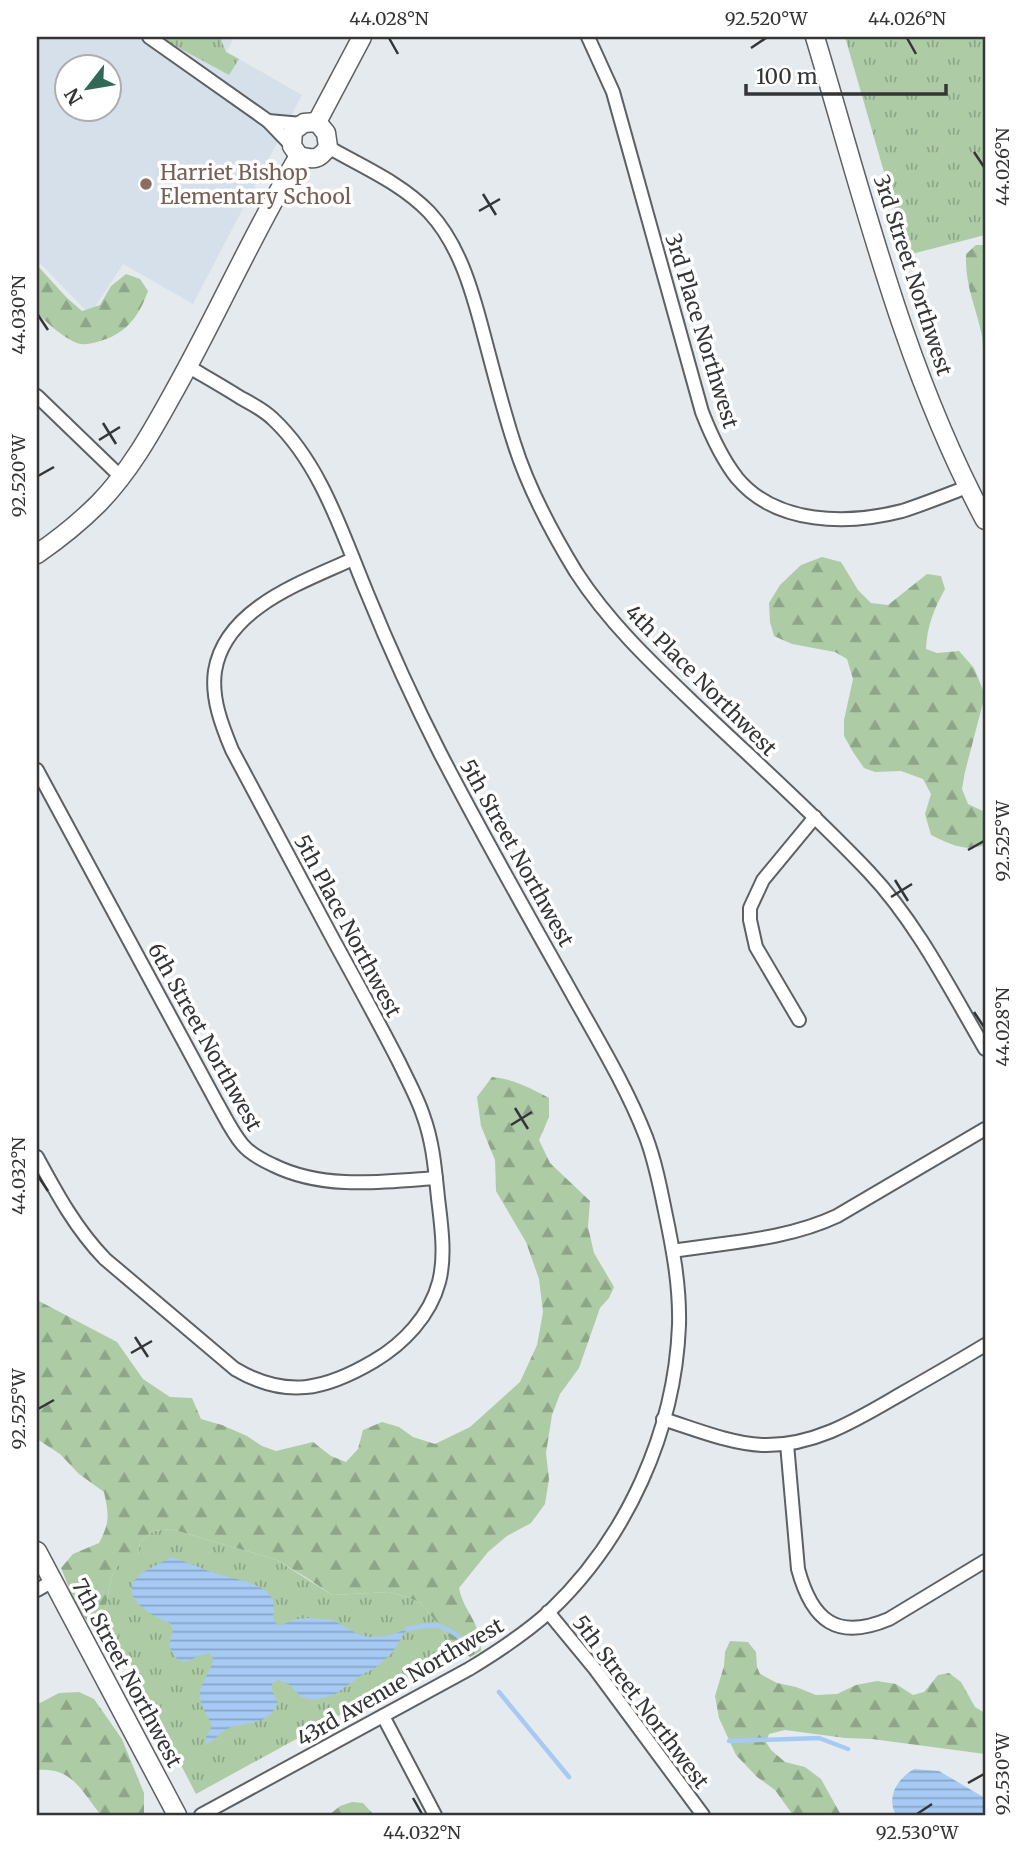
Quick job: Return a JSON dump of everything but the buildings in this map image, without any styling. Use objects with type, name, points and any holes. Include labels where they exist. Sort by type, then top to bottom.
[{"type":"street","points":[[149,37],[268,121],[296,151],[312,159],[322,156],[328,147],[326,133],[309,123],[268,121]]},
{"type":"street","points":[[37,554],[100,502],[139,453],[189,367],[276,194],[296,151],[293,131],[309,123],[362,37]]},
{"type":"street","name":"3rd Place Northwest","points":[[588,37],[613,92],[702,412],[714,439],[738,478],[764,501],[781,510],[804,516],[852,519],[903,510],[967,487]]},
{"type":"street","name":"3rd Street Northwest","points":[[815,37],[894,304],[920,376],[967,487],[985,520]]},
{"type":"street","name":"4th Place Northwest","points":[[328,147],[404,190],[430,214],[445,234],[471,287],[526,477],[559,543],[596,600],[620,631],[654,665],[815,817],[870,873],[900,909],[985,1049]]},
{"type":"street","name":"5th Street Northwest","points":[[189,367],[270,415],[294,442],[322,487],[409,691],[485,839],[628,1097],[654,1162],[673,1251],[678,1298],[676,1366],[663,1419]]},
{"type":"street","points":[[37,396],[121,477]]},
{"type":"street","name":"5th Place Northwest","points":[[37,1157],[88,1242],[235,1369],[254,1380],[274,1386],[304,1387],[332,1382],[392,1350],[406,1337],[432,1301],[439,1281],[442,1255],[441,1223],[432,1144],[422,1112],[390,1045],[232,750],[222,725],[216,698],[215,672],[221,652],[231,634],[267,601],[353,559]]},
{"type":"street","name":"6th Street Northwest","points":[[37,770],[217,1103],[243,1146],[260,1159],[279,1168],[319,1180],[368,1183],[436,1178]]},
{"type":"street","points":[[799,1020],[756,947],[750,908],[763,880],[815,817]]},
{"type":"street","points":[[673,1251],[794,1232],[822,1223],[985,1129]]},
{"type":"street","points":[[663,1419],[737,1442],[787,1444],[824,1435],[864,1416],[985,1345]]},
{"type":"street","name":"43rd Avenue Northwest","points":[[201,1815],[469,1669],[510,1644],[548,1612],[587,1570],[630,1506],[652,1454],[663,1419]]},
{"type":"street","points":[[787,1444],[798,1569],[810,1602],[818,1614],[830,1622],[843,1627],[859,1628],[889,1619],[985,1562]]},
{"type":"street","name":"7th Street Northwest","points":[[37,1551],[45,1585],[177,1815]]},
{"type":"street","name":"5th Street Northwest","points":[[548,1612],[595,1669],[703,1815]]},
{"type":"street","points":[[383,1716],[435,1815]]},
{"type":"shaded area","name":"Harriet Bishop Elementary School","points":[[37,37],[234,37],[227,52],[302,95],[193,304],[123,264],[90,315],[37,260]]},
{"type":"green space","points":[[159,37],[220,37],[226,52],[239,59],[229,75]]},
{"type":"green space","points":[[845,37],[985,37],[985,235],[908,255]]},
{"type":"green space","points":[[976,245],[985,245],[985,364],[982,336],[966,266],[966,254]]},
{"type":"green space","points":[[37,265],[82,311],[100,305],[111,286],[126,274],[140,279],[148,291],[135,317],[123,330],[107,339],[81,344],[64,336],[37,313]]},
{"type":"green space","points":[[822,557],[841,562],[858,590],[871,603],[888,605],[927,574],[941,576],[945,589],[932,618],[926,649],[937,653],[959,651],[974,668],[985,695],[962,789],[968,804],[985,812],[985,845],[964,847],[931,835],[925,814],[931,794],[923,779],[901,771],[875,772],[864,768],[844,736],[844,720],[853,679],[847,659],[835,652],[792,644],[774,636],[769,603],[780,585],[801,565]]},
{"type":"green space","points":[[492,1077],[522,1084],[549,1098],[549,1117],[539,1140],[550,1163],[590,1201],[588,1227],[594,1253],[614,1287],[600,1308],[579,1368],[560,1394],[552,1415],[546,1453],[549,1479],[545,1504],[531,1523],[507,1536],[488,1552],[459,1588],[478,1632],[481,1651],[470,1657],[451,1640],[420,1602],[390,1592],[332,1595],[277,1560],[171,1529],[153,1531],[140,1542],[138,1556],[132,1564],[117,1566],[111,1578],[104,1617],[92,1625],[77,1606],[61,1568],[73,1554],[99,1543],[107,1524],[107,1507],[104,1492],[79,1474],[60,1454],[37,1439],[37,1300],[117,1342],[143,1379],[170,1397],[192,1398],[201,1419],[222,1425],[276,1451],[313,1442],[331,1456],[346,1462],[358,1449],[363,1430],[382,1422],[435,1444],[470,1427],[520,1382],[537,1345],[543,1312],[539,1279],[526,1242],[496,1191],[495,1160],[481,1126],[477,1097]]},
{"type":"green space","points":[[171,1529],[277,1560],[332,1595],[390,1592],[420,1602],[460,1649],[196,1794],[104,1617],[111,1578],[117,1566],[138,1556],[140,1542],[153,1531]]},
{"type":"green space","points":[[730,1641],[748,1642],[756,1652],[760,1674],[777,1683],[816,1695],[837,1694],[856,1685],[877,1681],[896,1684],[913,1695],[924,1692],[938,1675],[949,1673],[961,1682],[975,1707],[985,1713],[985,1754],[785,1730],[769,1734],[766,1742],[771,1750],[785,1762],[805,1767],[821,1779],[841,1815],[793,1815],[775,1790],[757,1777],[736,1755],[719,1718],[715,1696]]},
{"type":"green space","points":[[79,1692],[94,1699],[122,1739],[144,1793],[144,1815],[101,1815],[68,1777],[59,1772],[37,1770],[38,1704],[59,1693]]},
{"type":"green space","points":[[352,1802],[363,1803],[374,1815],[329,1815],[340,1806]]},
{"type":"water","points":[[171,1557],[262,1589],[272,1598],[275,1622],[279,1626],[296,1619],[333,1620],[368,1637],[388,1636],[407,1629],[392,1653],[375,1668],[334,1695],[314,1700],[301,1697],[290,1685],[278,1680],[272,1684],[278,1704],[273,1712],[262,1720],[229,1728],[206,1744],[206,1737],[212,1726],[202,1705],[200,1693],[213,1659],[210,1653],[187,1661],[178,1660],[169,1646],[173,1630],[170,1623],[144,1609],[132,1593],[132,1584],[140,1574]]},
{"type":"water","points":[[914,1769],[939,1771],[985,1798],[985,1815],[896,1815],[892,1802],[895,1789]]},
{"type":"waterway","points":[[407,1629],[442,1627],[462,1639]]},
{"type":"waterway","points":[[499,1692],[569,1777]]},
{"type":"waterway","points":[[729,1741],[819,1738],[848,1749]]},
{"type":"place","name":"Harriet Bishop Elementary School","points":[[146,184]]}]
